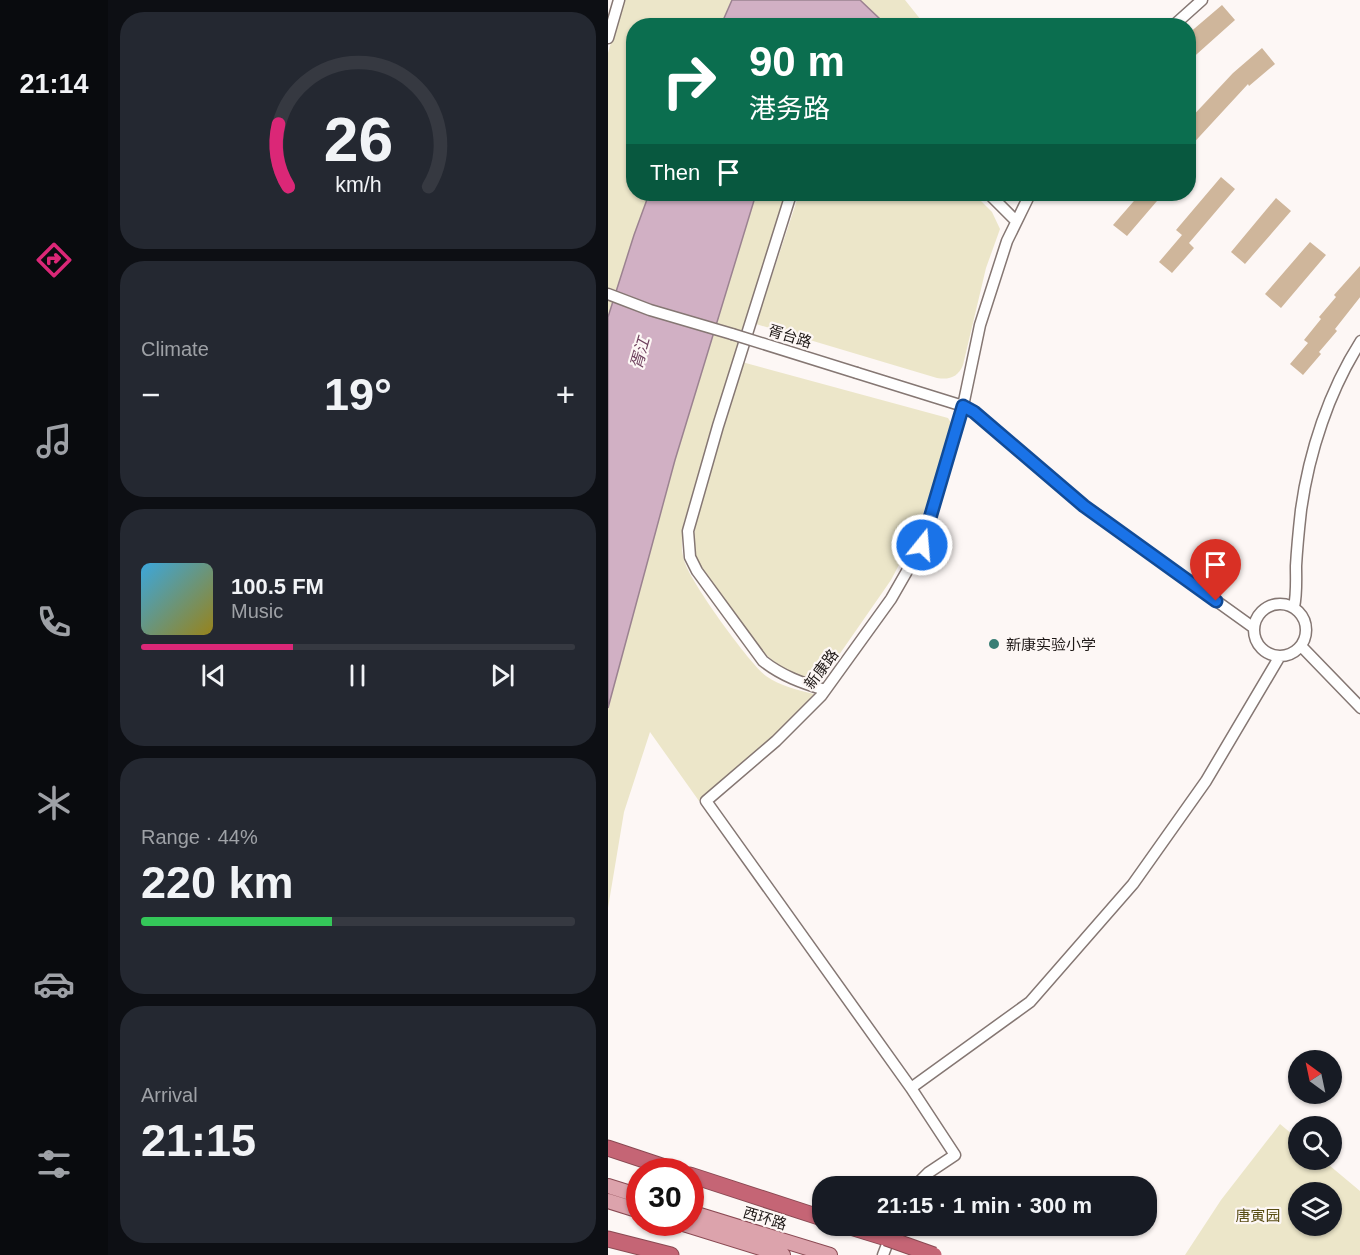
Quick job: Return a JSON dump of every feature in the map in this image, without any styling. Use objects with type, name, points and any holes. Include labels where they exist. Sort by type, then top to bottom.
[{"type":"highway","points":[[608,1148],[638,1158]]},
{"type":"highway","points":[[704,1180],[812,1215]]},
{"type":"highway","points":[[877,1236],[934,1255]]},
{"type":"highway","points":[[608,1239],[667,1254]]},
{"type":"highway","points":[[608,1250],[667,1254]]},
{"type":"main road","points":[[608,1186],[626,1192]]},
{"type":"main road","points":[[608,1201],[626,1207]]},
{"type":"main road","name":"西环路","points":[[704,1216],[830,1255]]},
{"type":"main road","name":"西环路","points":[[704,1230],[783,1255]]},
{"type":"street","points":[[608,38],[619,0]]},
{"type":"street","points":[[1182,18],[1202,0]]},
{"type":"street","points":[[789,201],[718,426],[692,515],[688,531],[688,545],[690,557],[708,588],[763,661],[775,671],[789,678],[825,690]]},
{"type":"street","points":[[996,201],[1016,221]]},
{"type":"street","name":"新康路","points":[[911,1088],[706,801],[776,741],[825,690],[891,599],[922,545],[963,406],[980,325],[996,272],[1026,201]]},
{"type":"street","name":"胥台路","points":[[608,294],[650,310],[963,406],[974,412],[1084,506],[1254,628]]},
{"type":"street","points":[[1294,607],[1297,593],[1296,565],[1301,509],[1312,457],[1329,402],[1351,355],[1361,341]]},
{"type":"street","points":[[1286,604],[1294,607],[1301,613],[1306,629],[1301,646],[1288,655],[1280,656],[1264,650],[1255,636],[1256,619],[1268,606],[1286,604]]},
{"type":"street","points":[[1301,646],[1361,708]]},
{"type":"street","points":[[925,1176],[955,1155],[911,1088],[1030,1002],[1133,884],[1206,781],[1280,656]]},
{"type":"street","points":[[883,1255],[890,1236]]},
{"type":"green space","points":[[623,0],[732,0],[724,18],[626,18],[626,201],[646,201],[608,317],[608,53]]},
{"type":"green space","points":[[860,0],[905,0],[919,18],[879,18]]},
{"type":"green space","points":[[754,201],[783,201],[684,522],[682,553],[690,573],[709,605],[758,668],[777,682],[814,694],[775,735],[699,801],[650,732],[624,812],[608,908],[608,708],[675,460]]},
{"type":"green space","points":[[797,201],[981,201],[992,212],[1000,229],[986,268],[963,365],[956,375],[950,378],[937,378],[756,324]]},
{"type":"green space","points":[[742,362],[948,418],[954,428],[952,442],[913,538],[891,580],[823,678],[814,679],[797,675],[766,655],[700,570],[696,560],[695,528]]},
{"type":"green space","name":"唐寅园","points":[[1280,1124],[1288,1131],[1288,1170],[1335,1170],[1360,1191],[1360,1255],[1185,1255],[1221,1200]]},
{"type":"water","points":[[732,0],[860,0],[879,18],[724,18]]},
{"type":"water","name":"胥江","points":[[646,201],[754,201],[675,460],[608,708],[608,317]]},
{"type":"building","points":[[1222,5],[1235,20],[1196,55],[1196,27]]},
{"type":"building","points":[[1262,48],[1275,64],[1249,86],[1248,84],[1196,140],[1196,112],[1233,73]]},
{"type":"building","points":[[1221,177],[1235,189],[1189,243],[1194,248],[1172,273],[1159,262],[1182,235],[1176,230]]},
{"type":"building","points":[[1276,198],[1291,211],[1245,264],[1231,252]]},
{"type":"building","points":[[1134,201],[1157,201],[1127,236],[1113,225]]},
{"type":"building","points":[[1310,242],[1326,255],[1281,308],[1265,294]]},
{"type":"building","points":[[1361,265],[1361,296],[1335,329],[1337,331],[1319,352],[1321,354],[1303,375],[1290,364],[1308,343],[1304,340],[1336,297],[1334,295]]},
{"type":"place","name":"新康实验小学","points":[[994,644]]},
{"type":"route","points":[[922,545],[963,406],[974,412],[1084,506],[1216,601]]}]
